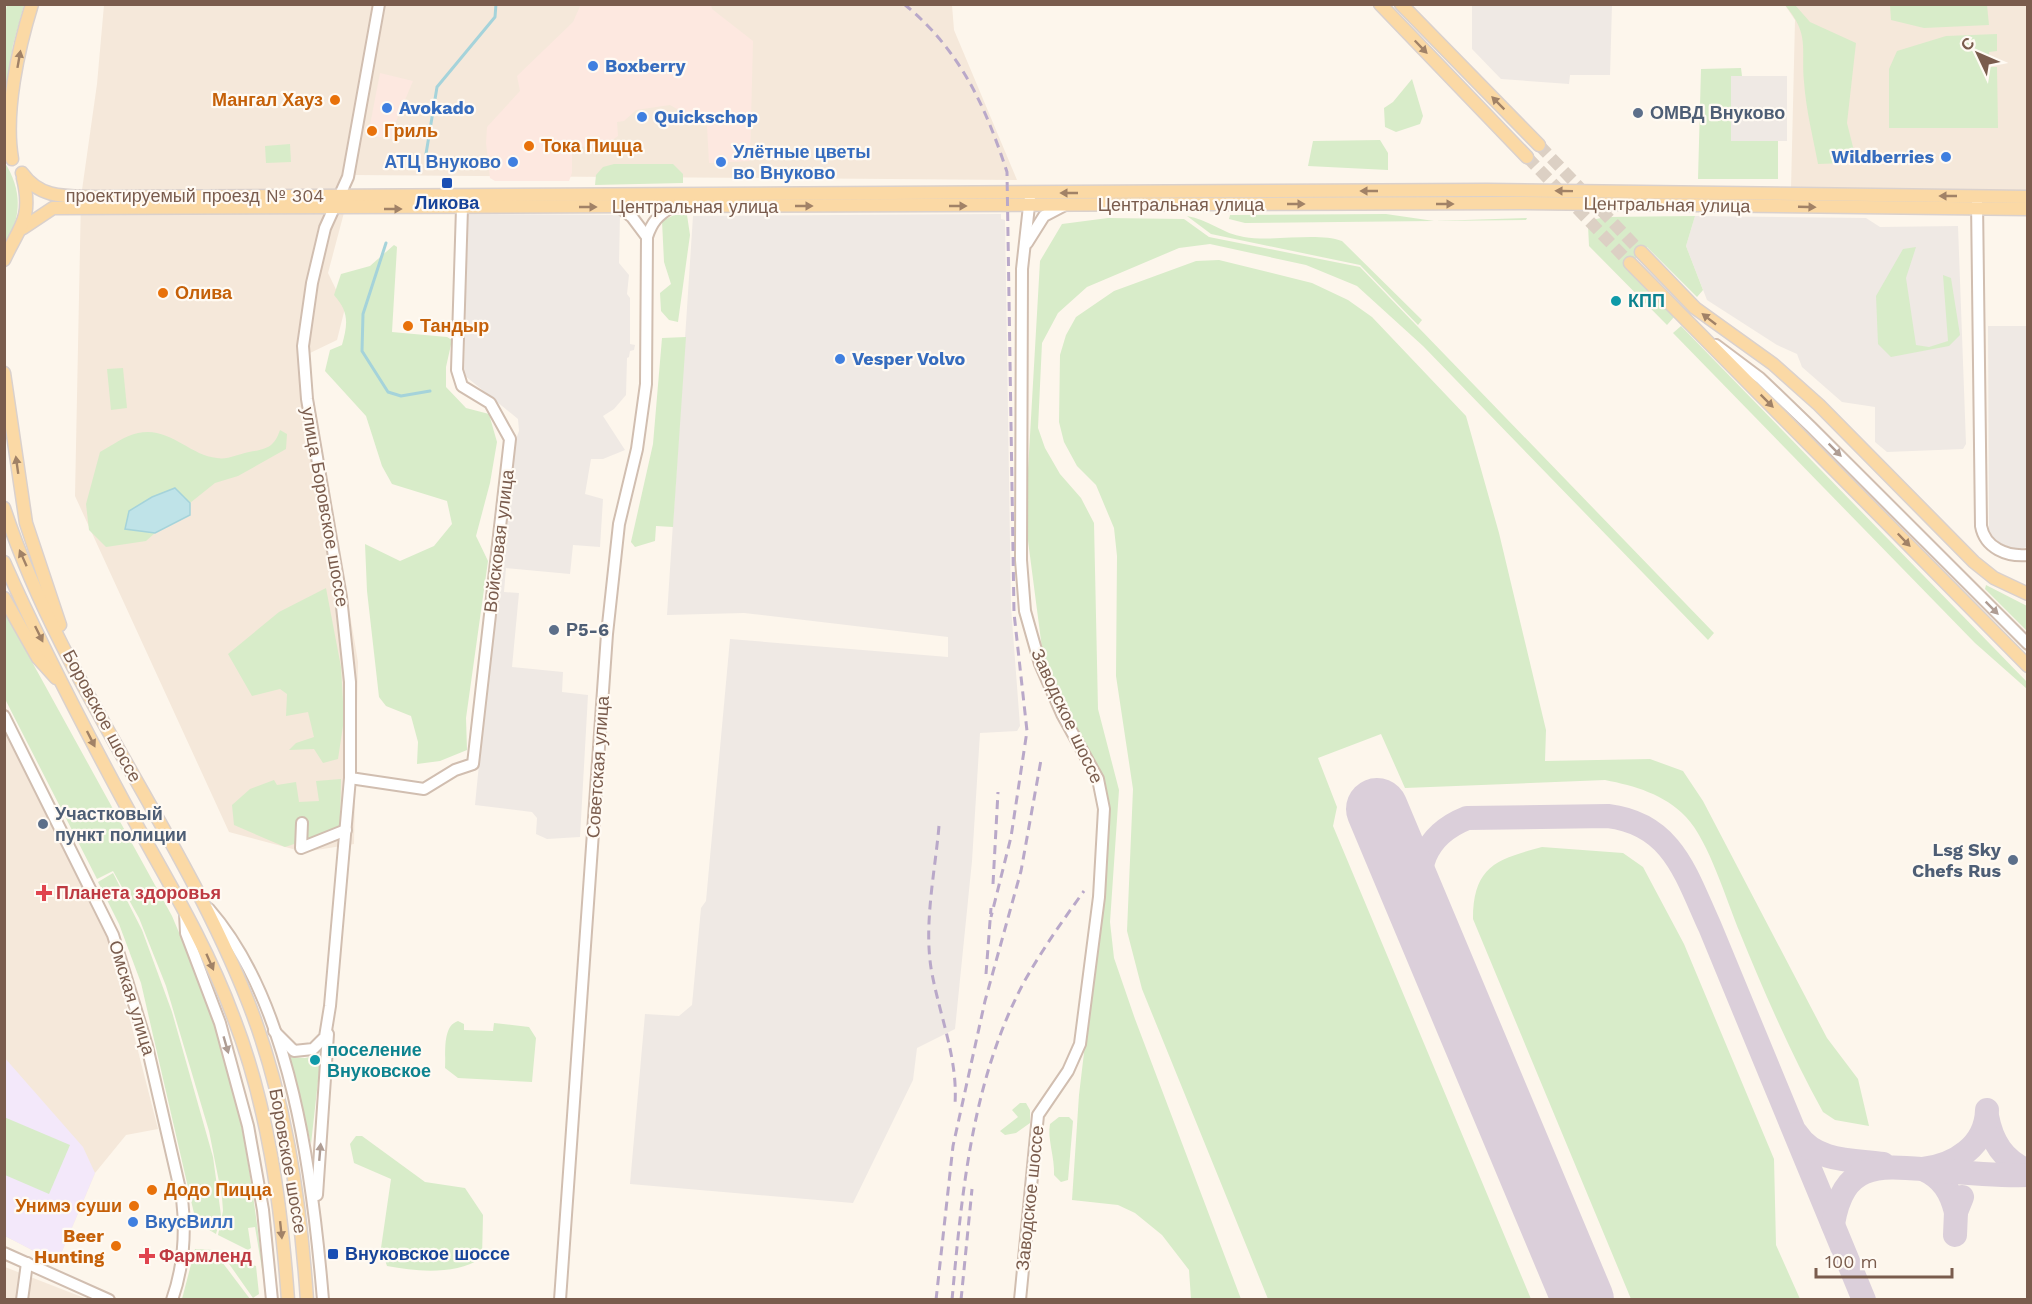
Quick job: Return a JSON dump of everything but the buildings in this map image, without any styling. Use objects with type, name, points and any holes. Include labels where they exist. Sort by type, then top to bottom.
[{"type":"main road","points":[[6,257],[23,228],[27,193],[22,173],[8,155],[11,111],[23,39],[32,4]]},
{"type":"main road","points":[[1380,4],[1527,157]]},
{"type":"main road","points":[[1401,4],[1539,145]]},
{"type":"main road","name":"проектируемый проезд № 304","points":[[22,173],[29,183],[42,192],[63,196],[342,196]]},
{"type":"main road","name":"Центральная улица","points":[[342,196],[1496,190],[1977,203],[2028,208]]},
{"type":"main road","name":"Центральная улица","points":[[335,209],[1977,203],[2028,196]]},
{"type":"main road","name":"проектируемый проезд № 304","points":[[23,228],[53,208],[335,209]]},
{"type":"main road","points":[[1641,252],[1695,308],[1773,364],[1819,405],[1974,562],[1994,578],[2028,594]]},
{"type":"main road","points":[[1630,263],[2028,666]]},
{"type":"main road","points":[[4,373],[26,523],[39,568],[57,613],[66,649]]},
{"type":"main road","name":"Боровское шоссе","points":[[4,508],[17,546],[66,649],[201,900],[246,996],[281,1109],[298,1207],[307,1299]]},
{"type":"main road","name":"Боровское шоссе","points":[[4,562],[65,687],[184,909],[225,996],[247,1055],[267,1133],[276,1188],[288,1299]]},
{"type":"main road","points":[[4,598],[38,658],[65,687]]},
{"type":"street","name":"улица Боровское шоссе","points":[[316,1211],[329,1019],[350,778],[350,682],[346,633],[307,399],[303,339],[312,283],[325,228],[342,196],[348,177],[379,4]]},
{"type":"street","points":[[1027,205],[1035,193]]},
{"type":"street","points":[[1977,203],[1981,526],[1986,540],[1996,548],[2010,555],[2028,555]]},
{"type":"street","name":"Заводское шоссе","points":[[1020,1299],[1038,1115],[1068,1071],[1080,1044],[1099,897],[1104,809],[1098,779],[1062,714],[1040,664],[1025,611],[1021,560],[1024,252],[1027,205]]},
{"type":"street","points":[[1024,252],[1040,220],[1048,213],[1065,205]]},
{"type":"street","points":[[619,207],[632,217],[647,237]]},
{"type":"street","points":[[647,237],[659,214],[672,207]]},
{"type":"street","name":"Войсковая улица","points":[[350,778],[424,789],[455,770],[473,764],[510,439],[490,403],[462,387],[457,370],[462,208]]},
{"type":"street","name":"Советская улица","points":[[560,1299],[607,634],[619,524],[638,449],[646,384],[647,237]]},
{"type":"street","points":[[1696,330],[1760,378],[2028,644]]},
{"type":"street","name":"Омская улица","points":[[4,716],[103,912],[135,1000],[182,1198],[183,1257],[172,1299]]},
{"type":"street","points":[[302,823],[301,848],[346,830]]},
{"type":"street","points":[[201,900],[223,926],[248,967],[274,1031],[299,1119],[316,1211],[323,1299]]},
{"type":"street","points":[[184,909],[186,933],[220,1023],[248,1126],[263,1210],[273,1299]]},
{"type":"street","points":[[274,1031],[291,1049],[305,1052],[323,1041],[329,1019]]},
{"type":"street","points":[[4,1253],[109,1299]]},
{"type":"street","points":[[22,1299],[27,1263]]},
{"type":"shaded area","points":[[581,4],[711,5],[712,9],[753,41],[750,161],[709,163],[707,126],[670,105],[636,110],[624,121],[617,122],[618,136],[611,141],[611,148],[572,146],[572,173],[569,181],[495,181],[490,178],[486,143],[487,127],[520,91],[517,76],[573,22]]},
{"type":"shaded area","name":"Ликова","points":[[104,5],[952,5],[954,30],[1017,180],[354,175],[328,273],[345,308],[337,340],[310,353],[313,395],[358,662],[354,844],[304,852],[229,832],[75,496],[81,197],[97,84]]},
{"type":"shaded area","points":[[1472,5],[1612,5],[1610,75],[1570,75],[1569,84],[1501,79],[1472,49]]},
{"type":"shaded area","points":[[1785,5],[2027,5],[2027,190],[1791,189],[1795,20]]},
{"type":"shaded area","points":[[380,73],[413,81],[395,124],[392,139],[374,136],[375,126],[370,125]]},
{"type":"shaded area","points":[[1731,76],[1787,76],[1787,141],[1731,141]]},
{"type":"shaded area","points":[[468,214],[620,215],[619,263],[629,275],[627,294],[630,298],[630,344],[635,345],[627,358],[626,395],[614,409],[603,416],[625,450],[603,459],[591,459],[585,494],[603,499],[600,547],[573,545],[570,574],[506,568],[504,592],[519,593],[512,667],[563,672],[562,692],[588,695],[580,837],[547,839],[536,834],[537,818],[532,812],[475,805],[511,453],[519,431],[518,419],[464,375]]},
{"type":"shaded area","points":[[1001,214],[1001,219],[1005,220],[1011,607],[1020,726],[1017,731],[980,733],[972,861],[955,1029],[917,1048],[913,1080],[853,1203],[630,1184],[645,1014],[679,1016],[692,1005],[701,908],[706,901],[730,639],[948,657],[948,637],[744,613],[667,615],[693,216]]},
{"type":"shaded area","points":[[1695,216],[1866,218],[1880,227],[1958,226],[1966,444],[1963,449],[1887,452],[1875,442],[1875,407],[1842,402],[1802,367],[1797,354],[1777,345],[1707,300],[1686,246]]},
{"type":"shaded area","points":[[1988,326],[2027,326],[2027,547],[2016,550],[1995,541],[1989,532]]},
{"type":"shaded area","points":[[4,723],[96,903],[114,957],[158,1129],[126,1135],[95,1173],[57,1263],[5,1236]]},
{"type":"shaded area","points":[[4,1057],[83,1147],[95,1173],[57,1263],[5,1236]]},
{"type":"shaded area","points":[[5,1267],[87,1299],[5,1299]]},
{"type":"green space","points":[[7,5],[24,5],[13,45],[4,103],[5,14]]},
{"type":"green space","points":[[1785,5],[1795,5],[1810,22],[1856,43],[1847,123],[1856,159],[1874,162],[1818,164],[1805,92],[1803,42],[1798,25]]},
{"type":"green space","points":[[1890,5],[1987,5],[1989,25],[1924,28],[1891,20]]},
{"type":"green space","points":[[1997,34],[1997,51],[1989,52],[1990,67],[1997,67],[1998,128],[1889,128],[1889,69],[1897,51],[1946,36]]},
{"type":"green space","points":[[1741,68],[1742,76],[1731,76],[1731,141],[1778,141],[1778,179],[1698,179],[1701,69]]},
{"type":"green space","points":[[1412,79],[1423,116],[1420,124],[1396,132],[1385,127],[1384,108],[1393,102]]},
{"type":"green space","points":[[1380,140],[1388,153],[1388,170],[1308,166],[1313,141]]},
{"type":"green space","points":[[290,144],[291,162],[266,163],[265,146]]},
{"type":"green space","points":[[5,163],[14,182],[18,202],[15,223],[5,242]]},
{"type":"green space","points":[[614,164],[673,164],[683,174],[683,183],[595,185],[596,175],[603,167]]},
{"type":"green space","points":[[1386,214],[1434,221],[1245,223],[1229,219],[1230,215]]},
{"type":"green space","points":[[674,215],[687,215],[690,235],[678,322],[669,320],[661,311],[660,293],[671,284],[664,262],[662,221]]},
{"type":"green space","points":[[1187,216],[1244,237],[1320,237],[1342,241],[1422,320],[1418,325],[1360,265],[1211,234]]},
{"type":"green space","points":[[1695,216],[1686,246],[1703,290],[1697,297],[1647,247],[1627,267],[1674,317],[1667,325],[1589,246],[1588,225],[1592,220],[1605,217]]},
{"type":"green space","points":[[1108,218],[1184,219],[1209,237],[1360,267],[1714,633],[1708,640],[1423,346],[1357,286],[1306,265],[1210,244],[1179,248],[1087,287],[1058,313],[1042,343],[1038,428],[1045,448],[1060,474],[1081,498],[1094,523],[1098,709],[1119,790],[1110,922],[1114,958],[1241,1299],[1191,1299],[1189,1270],[1162,1235],[1135,1213],[1118,1205],[1072,1200],[1079,1095],[1102,901],[1107,801],[1043,656],[1027,533],[1027,488],[1040,261],[1062,224]]},
{"type":"green space","points":[[1527,218],[1526,220],[1435,221]]},
{"type":"green space","points":[[394,245],[397,247],[392,332],[447,337],[452,340],[446,367],[446,387],[466,408],[489,414],[497,442],[490,483],[476,536],[488,561],[466,718],[467,750],[440,761],[417,764],[418,742],[411,716],[386,706],[379,697],[367,591],[365,544],[400,561],[434,546],[452,524],[447,501],[392,484],[382,466],[366,416],[325,371],[330,350],[342,345],[345,330],[345,312],[334,295],[341,274],[370,266]]},
{"type":"green space","points":[[1916,247],[1906,278],[1916,345],[1929,347],[1948,341],[1943,275],[1951,278],[1960,335],[1949,346],[1891,357],[1878,344],[1876,296],[1903,249]]},
{"type":"green space","points":[[1219,260],[1312,283],[1348,300],[1372,317],[1466,416],[1499,533],[1546,730],[1545,761],[1650,759],[1683,771],[1703,801],[1827,1038],[1858,1079],[1869,1126],[1835,1120],[1823,1112],[1769,1001],[1717,872],[1702,841],[1686,817],[1668,802],[1638,788],[1605,780],[1405,788],[1381,734],[1318,758],[1337,807],[1333,826],[1531,1299],[1268,1299],[1142,989],[1127,931],[1133,789],[1116,676],[1117,556],[1114,528],[1096,485],[1077,466],[1064,442],[1059,422],[1060,355],[1066,335],[1076,317],[1114,291],[1196,261]]},
{"type":"green space","points":[[1681,326],[2027,682],[2027,689],[1975,643],[1673,333]]},
{"type":"green space","points":[[686,337],[673,527],[656,526],[655,541],[635,547],[631,542],[653,444],[662,338]]},
{"type":"green space","points":[[123,368],[127,408],[111,410],[107,369]]},
{"type":"green space","points":[[280,430],[287,434],[286,449],[238,476],[215,483],[190,503],[175,488],[126,529],[155,533],[146,541],[106,547],[89,530],[86,504],[100,452],[124,438],[149,432],[169,437],[207,456],[225,458],[269,447]]},
{"type":"green space","points":[[1986,585],[2027,606],[2027,631],[1985,589]]},
{"type":"green space","points":[[326,588],[341,667],[344,719],[338,759],[323,763],[314,749],[289,750],[296,743],[314,737],[308,712],[286,716],[287,694],[280,689],[252,696],[228,654],[279,612]]},
{"type":"green space","points":[[4,611],[172,916],[201,988],[234,1090],[251,1180],[267,1299],[255,1227],[248,1228],[251,1248],[248,1250],[218,1235],[223,1211],[222,1197],[209,1131],[166,986],[139,918],[113,871],[97,879],[5,699]]},
{"type":"green space","points":[[341,779],[340,829],[285,847],[234,825],[232,805],[250,789],[274,780],[277,785],[296,782],[299,802],[319,801],[316,781]]},
{"type":"green space","points":[[1542,847],[1623,853],[1643,867],[1684,944],[1774,1159],[1776,1245],[1800,1299],[1631,1299],[1473,919],[1477,887],[1483,876],[1500,861]]},
{"type":"green space","points":[[113,873],[142,930],[172,1012],[213,1157],[221,1215],[216,1234],[196,1222],[141,983],[119,924],[98,882]]},
{"type":"green space","points":[[458,1021],[464,1024],[464,1030],[493,1031],[494,1023],[529,1027],[536,1038],[532,1082],[458,1078],[445,1068],[447,1034],[449,1028]]},
{"type":"green space","points":[[321,1054],[311,1144],[290,1057],[305,1058]]},
{"type":"green space","points":[[1020,1103],[1026,1103],[1030,1110],[1030,1123],[1016,1133],[1005,1135],[1000,1131],[1018,1117],[1012,1110]]},
{"type":"green space","points":[[4,1117],[70,1145],[49,1194],[5,1175]]},
{"type":"green space","points":[[1059,1117],[1069,1117],[1073,1121],[1068,1180],[1061,1182],[1054,1175],[1050,1135],[1050,1124]]},
{"type":"green space","points":[[356,1136],[362,1136],[425,1182],[465,1188],[483,1215],[482,1258],[448,1270],[411,1270],[387,1266],[381,1248],[391,1179],[354,1163],[350,1144]]},
{"type":"green space","points":[[195,1249],[213,1250],[250,1299],[182,1299]]},
{"type":"green space","points":[[220,1251],[252,1254],[252,1265],[256,1266],[259,1294],[253,1298]]},
{"type":"water","points":[[175,488],[190,503],[190,515],[155,533],[125,529],[129,511],[152,497]]},
{"type":"waterway","points":[[426,154],[437,87],[495,17],[496,4]]},
{"type":"waterway","points":[[386,243],[363,314],[362,351],[388,392],[401,396],[430,391]]},
{"type":"taxiway","points":[[1422,913],[1420,883],[1425,856],[1440,834],[1467,818],[1608,816],[1630,821],[1648,829],[1663,841],[1684,871],[1710,927],[1864,1300]]},
{"type":"taxiway","points":[[1956,1212],[1945,1186],[1923,1169],[1946,1163],[1967,1152],[1981,1134],[1987,1110]]},
{"type":"taxiway","points":[[1987,1116],[1992,1134],[2005,1156],[2028,1171]]},
{"type":"taxiway","points":[[1797,1134],[1805,1143],[1824,1155],[1883,1164]]},
{"type":"taxiway","points":[[1833,1224],[1838,1203],[1846,1187],[1856,1177],[1868,1171],[1898,1167],[1981,1174],[2028,1175]]},
{"type":"taxiway","points":[[1955,1235],[1956,1212],[1962,1197]]},
{"type":"runway","points":[[1377,809],[1583,1300]]},
{"type":"tunnel","points":[[1539,145],[1641,252]]},
{"type":"tunnel","points":[[1527,157],[1630,263]]},
{"type":"railway","points":[[904,4],[941,40],[968,80],[990,124],[1007,172],[1014,613],[1027,731],[1011,837],[991,917]]},
{"type":"railway","points":[[936,1300],[953,1146],[985,1001],[1021,871],[1041,760]]},
{"type":"railway","points":[[993,884],[998,792]]},
{"type":"railway","points":[[939,826],[929,915],[929,951],[934,985],[954,1070],[955,1104]]},
{"type":"railway","points":[[952,1300],[965,1177],[981,1097],[992,1058],[1006,1019],[1024,982],[1084,891]]},
{"type":"railway","points":[[986,974],[991,908]]},
{"type":"railway","points":[[961,1300],[972,1189]]},
{"type":"place","name":"Boxberry","points":[[593,66]]},
{"type":"place","name":"Мангал Хауз","points":[[335,100]]},
{"type":"place","name":"Avokado","points":[[387,108]]},
{"type":"place","name":"ОМВД Внуково","points":[[1638,113]]},
{"type":"place","name":"Quickschop","points":[[642,117]]},
{"type":"place","name":"Гриль","points":[[372,131]]},
{"type":"place","name":"Тока Пицца","points":[[529,146]]},
{"type":"place","name":"Wildberries","points":[[1946,157]]},
{"type":"place","name":"АТЦ Внуково","points":[[513,162]]},
{"type":"place","name":"Улётные цветы во Внуково","points":[[721,162]]},
{"type":"place","name":"Ликова","points":[[447,183]]},
{"type":"place","name":"Олива","points":[[163,293]]},
{"type":"place","name":"КПП","points":[[1616,301]]},
{"type":"place","name":"Тандыр","points":[[408,326]]},
{"type":"place","name":"Vesper Volvo","points":[[840,359]]},
{"type":"place","name":"Р5-6","points":[[554,630]]},
{"type":"place","name":"Участковый пункт полиции","points":[[43,824]]},
{"type":"place","name":"Lsg Sky Chefs Rus","points":[[2013,860]]},
{"type":"place","name":"Планета здоровья","points":[[44,893]]},
{"type":"place","name":"поселение Внуковское","points":[[315,1060]]},
{"type":"place","name":"Додо Пицца","points":[[152,1190]]},
{"type":"place","name":"Унимэ суши","points":[[134,1206]]},
{"type":"place","name":"ВкусВилл","points":[[133,1222]]},
{"type":"place","name":"Beer Hunting","points":[[116,1246]]},
{"type":"place","name":"Внуковское шоссе","points":[[333,1254]]},
{"type":"place","name":"Фармленд","points":[[147,1256]]}]
